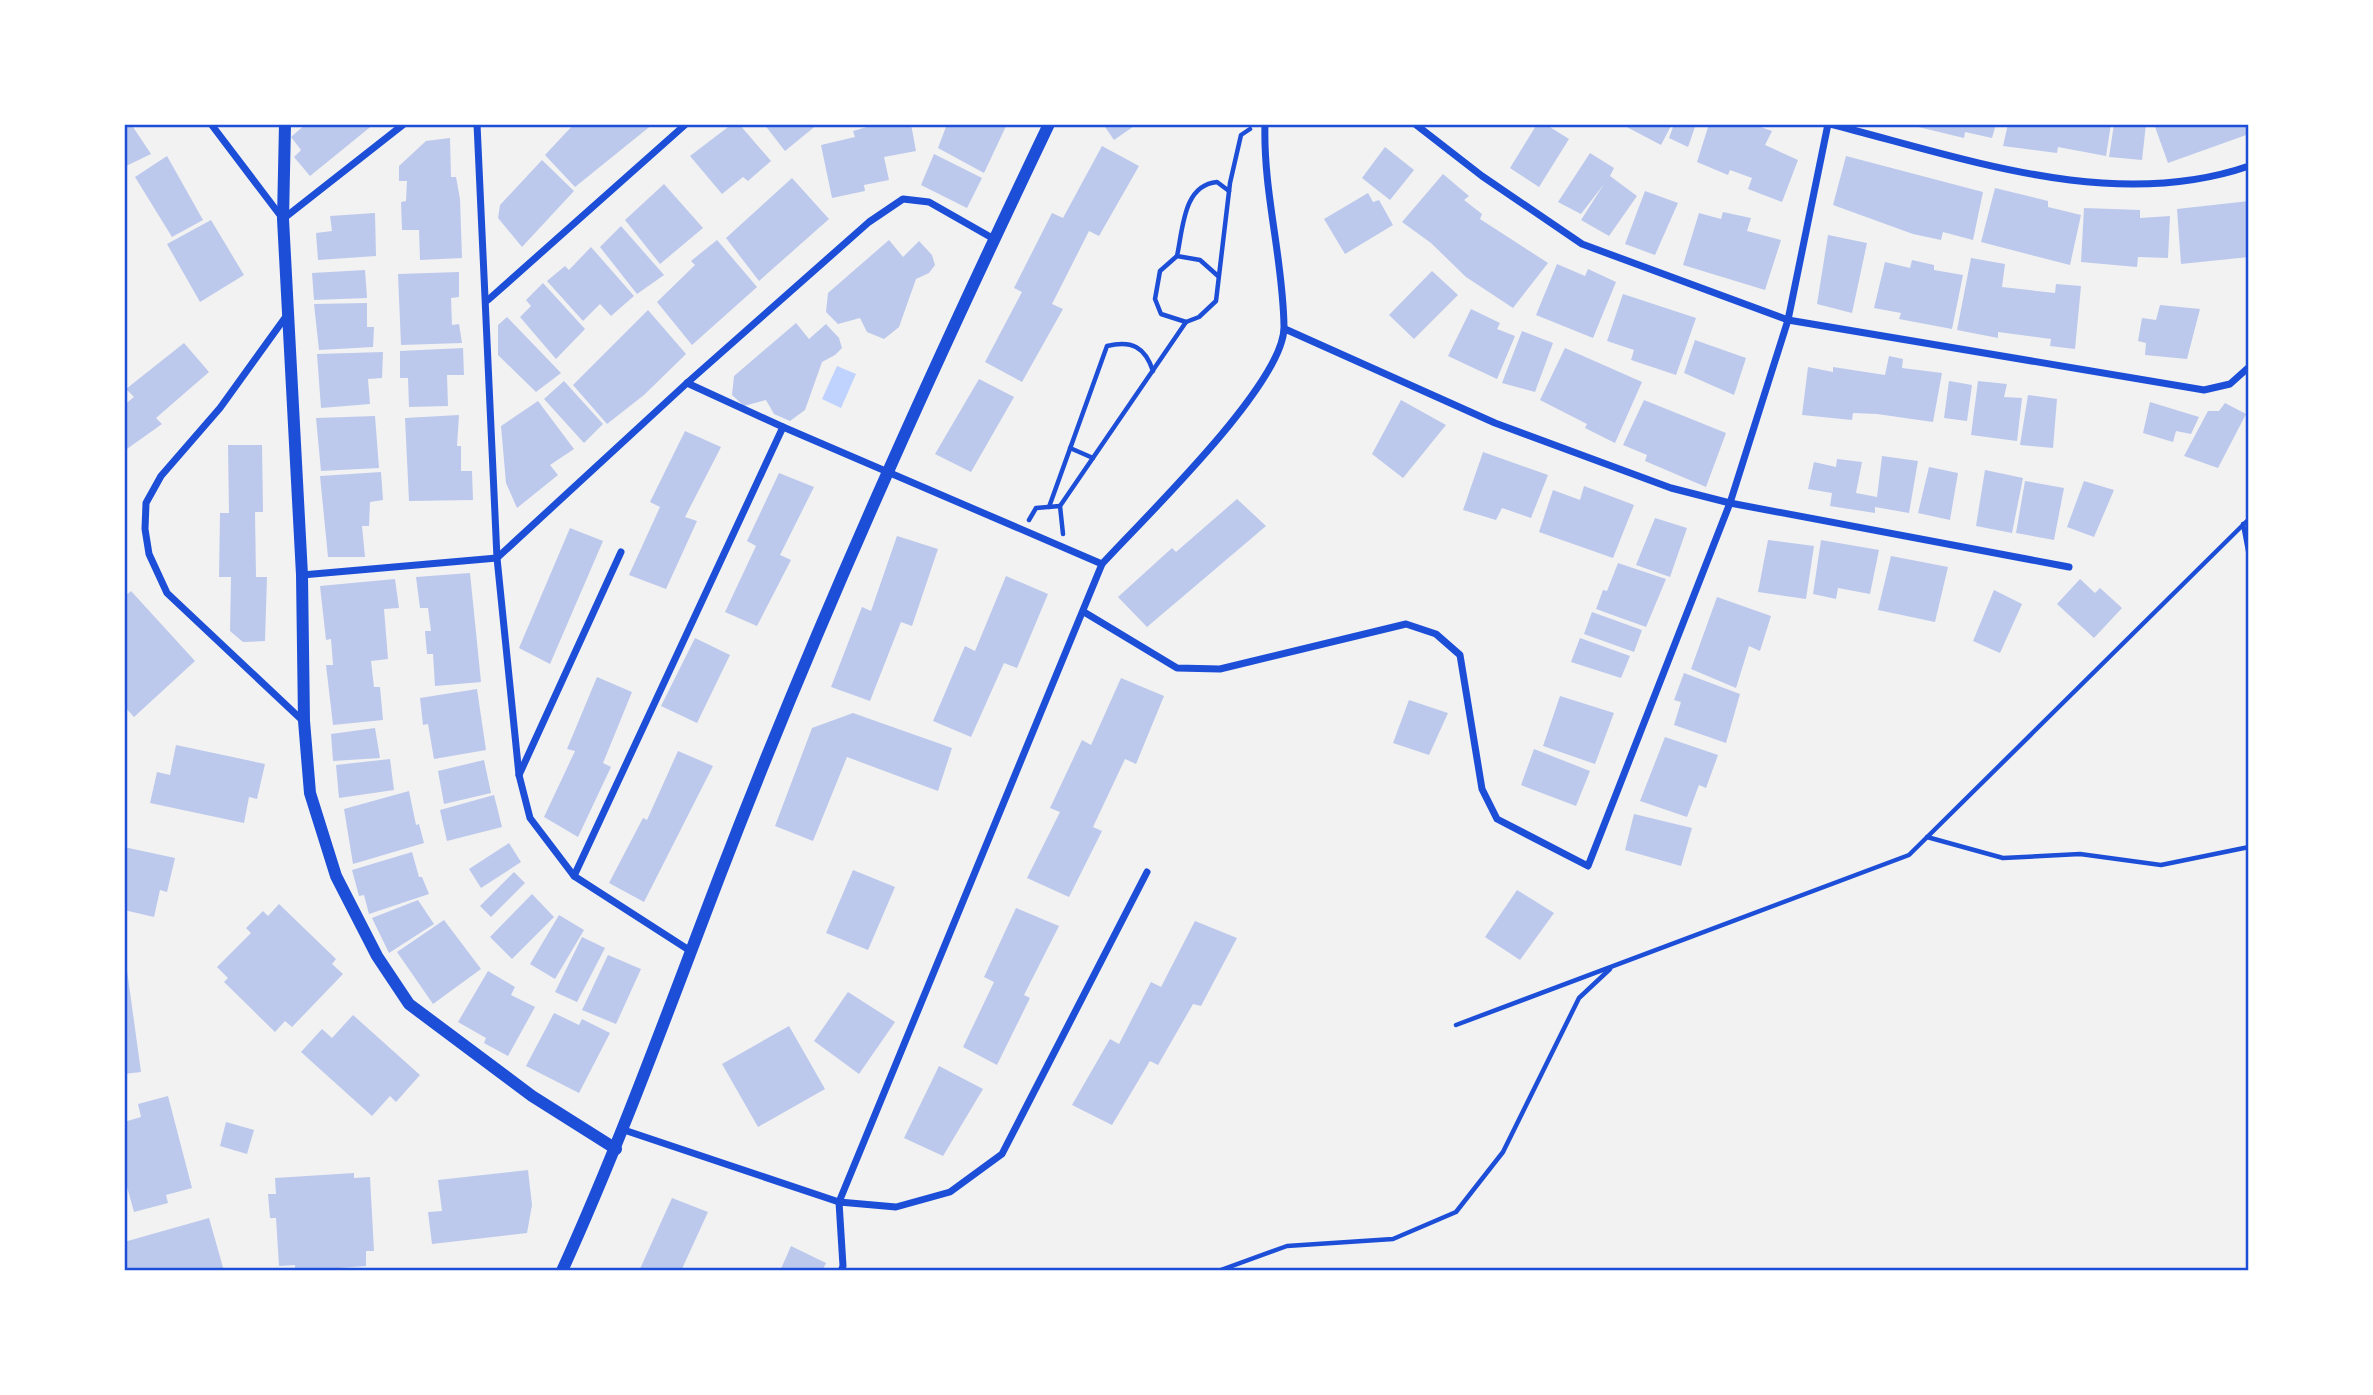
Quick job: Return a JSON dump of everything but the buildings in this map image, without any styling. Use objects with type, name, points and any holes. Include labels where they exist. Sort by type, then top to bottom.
[{"type":"street","points":[[211,124],[283,219]]},
{"type":"street","points":[[285,124],[283,219],[302,575],[304,721],[310,793],[336,876],[397,990],[409,1004],[497,1071],[617,1149]]},
{"type":"street","points":[[283,219],[404,124]]},
{"type":"street","points":[[477,124],[488,300],[497,558],[519,775],[530,818],[573,876],[692,952]]},
{"type":"street","points":[[488,300],[685,124]]},
{"type":"street","points":[[562,1271],[617,1149],[725,863],[887,470],[1049,124]]},
{"type":"street","points":[[841,1271],[843,1266],[839,1202],[1102,564],[1220,436],[1272,366],[1285,329],[1264,156],[1265,124]]},
{"type":"street","points":[[1415,124],[1482,176],[1582,244],[1788,320],[2204,390],[2230,384],[2249,367]]},
{"type":"street","points":[[1084,612],[1177,668],[1220,669],[1406,624],[1436,634],[1460,655],[1482,789],[1497,819],[1588,866],[1730,503],[1788,320],[1829,124],[1970,160],[2099,186],[2216,177],[2249,166]]},
{"type":"street","points":[[302,575],[497,558],[687,383],[869,222],[903,199],[929,202],[994,239]]},
{"type":"street","points":[[288,314],[220,408],[161,476],[146,503],[145,529],[149,554],[167,593],[304,721]]},
{"type":"street","points":[[1285,329],[1495,423],[1671,488],[1730,503],[2069,567]]},
{"type":"street","points":[[687,383],[1102,564]]},
{"type":"street","points":[[573,876],[783,427]]},
{"type":"street","points":[[519,775],[621,552]]},
{"type":"street","points":[[624,1130],[839,1202],[896,1207],[950,1192],[1002,1154],[1147,872]]},
{"type":"path","points":[[1060,544],[1064,532],[1060,506],[1186,322],[1199,317],[1216,301],[1229,192],[1241,135],[1257,124]]},
{"type":"path","points":[[1186,322],[1161,314],[1155,299],[1160,271],[1177,256],[1188,208],[1195,191],[1204,183],[1217,182],[1229,192]]},
{"type":"path","points":[[1177,256],[1200,260],[1218,276]]},
{"type":"path","points":[[1049,507],[1107,346],[1128,344],[1139,347],[1148,356],[1153,371]]},
{"type":"path","points":[[1070,448],[1093,458]]},
{"type":"path","points":[[1025,529],[1036,508],[1060,506]]},
{"type":"path","points":[[1456,1025],[1909,855],[2249,519]]},
{"type":"path","points":[[2243,524],[2249,556]]},
{"type":"path","points":[[1927,837],[2003,858],[2080,854],[2161,865],[2249,847]]},
{"type":"path","points":[[1218,1271],[1287,1246],[1393,1239],[1456,1212],[1503,1152],[1579,998],[1613,966]]},
{"type":"water","points":[[837,366],[856,374],[841,408],[822,399]]}]
